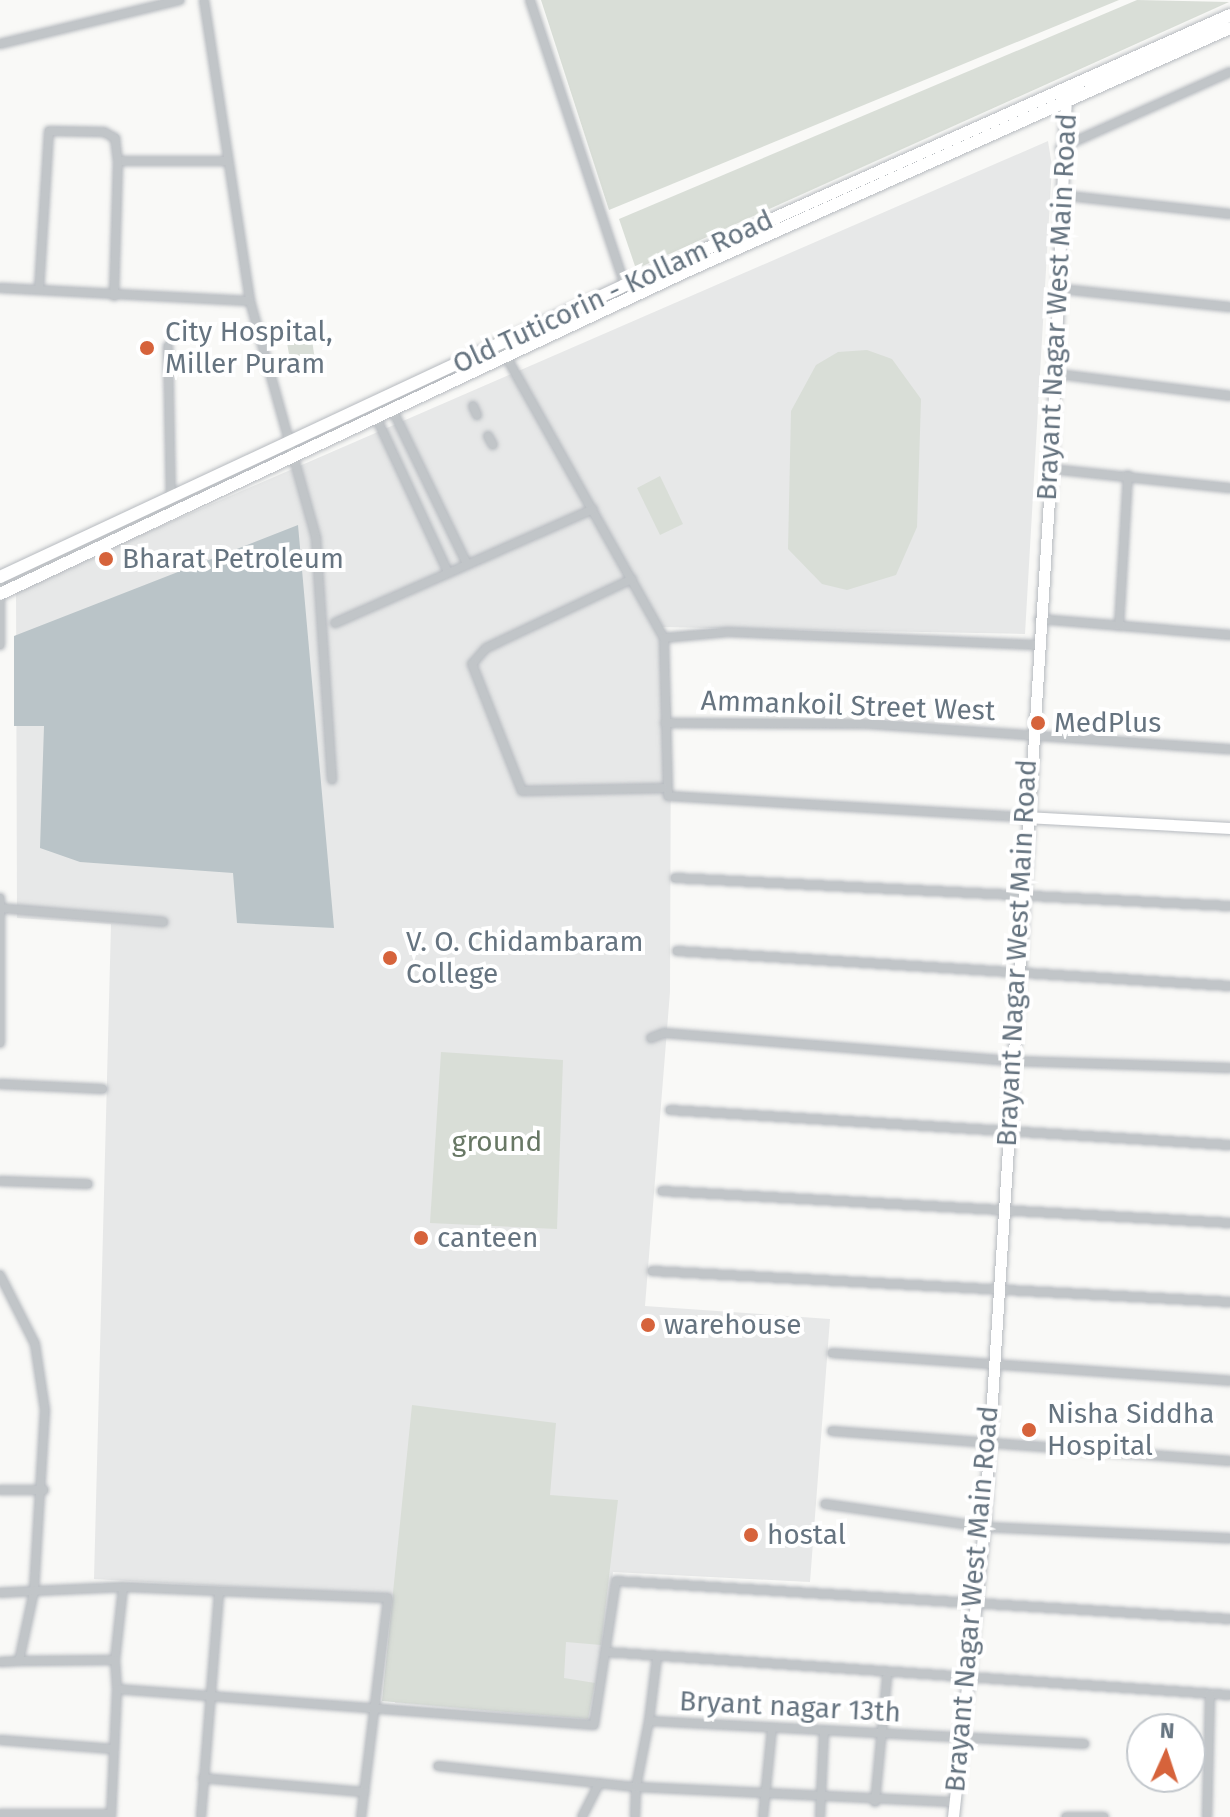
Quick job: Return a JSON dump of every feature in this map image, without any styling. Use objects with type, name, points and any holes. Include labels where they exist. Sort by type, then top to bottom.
[{"type":"main road","name":"Old Tuticorin - Kollam Road","points":[[0,586],[171,498],[625,285],[1066,94],[1230,15]]},
{"type":"main road","points":[[0,586],[292,458],[1066,94],[1230,28]]},
{"type":"street","points":[[0,44],[180,0]]},
{"type":"street","points":[[204,0],[250,301],[316,538],[332,779]]},
{"type":"street","points":[[530,0],[625,285]]},
{"type":"street","points":[[1059,148],[1230,72]]},
{"type":"street","name":"Brayant Nagar West Main Road","points":[[953,1817],[956,1737],[977,1600],[984,1527],[986,1448],[1030,735],[1057,374],[1061,289],[1057,195],[1066,94]]},
{"type":"street","points":[[39,290],[49,131],[104,132],[115,138],[118,161],[114,296]]},
{"type":"street","points":[[118,161],[228,161]]},
{"type":"street","points":[[1057,195],[1230,214]]},
{"type":"street","points":[[0,288],[250,301]]},
{"type":"street","points":[[1061,289],[1230,307]]},
{"type":"street","points":[[499,344],[664,638],[663,788]]},
{"type":"street","points":[[168,346],[171,498]]},
{"type":"street","points":[[1057,374],[1230,396]]},
{"type":"street","points":[[392,409],[467,564]]},
{"type":"street","points":[[376,417],[448,572]]},
{"type":"street","points":[[1051,469],[1229,488],[1230,478]]},
{"type":"street","points":[[1119,626],[1128,475]]},
{"type":"street","points":[[335,623],[593,509]]},
{"type":"street","points":[[632,579],[486,648],[472,664],[522,791],[663,788],[679,795],[1230,828]]},
{"type":"street","points":[[0,586],[0,645]]},
{"type":"street","points":[[1038,619],[1230,635]]},
{"type":"street","points":[[664,638],[728,632],[1037,645]]},
{"type":"street","name":"Ammankoil Street West","points":[[665,723],[868,724],[1230,749]]},
{"type":"street","points":[[675,878],[1022,892],[1230,906]]},
{"type":"street","points":[[0,898],[0,1043]]},
{"type":"street","points":[[0,908],[163,922]]},
{"type":"street","points":[[677,951],[1017,975],[1230,986]]},
{"type":"street","points":[[651,1038],[664,1033],[1011,1061],[1230,1068]]},
{"type":"street","points":[[0,1084],[103,1089]]},
{"type":"street","points":[[670,1110],[1007,1134],[1230,1145]]},
{"type":"street","points":[[0,1181],[88,1184]]},
{"type":"street","points":[[662,1191],[1230,1223]]},
{"type":"street","points":[[652,1271],[1230,1302]]},
{"type":"street","points":[[1,1279],[35,1344],[44,1490],[34,1591],[19,1661]]},
{"type":"street","points":[[832,1353],[1230,1381]]},
{"type":"street","points":[[832,1431],[986,1448],[1230,1461]]},
{"type":"street","points":[[0,1490],[44,1490]]},
{"type":"street","points":[[825,1504],[984,1527],[1230,1538]]},
{"type":"street","points":[[117,1689],[207,1693],[594,1725],[616,1581],[977,1600],[1230,1619]]},
{"type":"street","points":[[0,1814],[111,1815],[117,1689],[115,1660],[123,1587]]},
{"type":"street","points":[[0,1593],[123,1587],[388,1598],[361,1817]]},
{"type":"street","points":[[201,1817],[207,1693],[219,1593]]},
{"type":"street","points":[[605,1652],[887,1677],[1230,1695]]},
{"type":"street","points":[[649,1721],[657,1657]]},
{"type":"street","points":[[0,1662],[115,1660]]},
{"type":"street","points":[[875,1802],[887,1677]]},
{"type":"street","points":[[1207,1817],[1210,1694]]},
{"type":"street","name":"Bryant nagar 13th","points":[[635,1817],[636,1787],[649,1721],[1084,1744]]},
{"type":"street","points":[[763,1817],[772,1728]]},
{"type":"street","points":[[820,1817],[824,1731]]},
{"type":"street","points":[[0,1740],[113,1749]]},
{"type":"street","points":[[438,1766],[765,1799],[954,1802]]},
{"type":"street","points":[[203,1778],[364,1792]]},
{"type":"street","points":[[582,1817],[599,1783]]},
{"type":"street","points":[[1066,1817],[1104,1817]]},
{"type":"shaded area","name":"V. O. Chidambaram College","points":[[1048,141],[1052,166],[1025,634],[660,627],[671,710],[670,992],[645,1306],[830,1319],[810,1582],[613,1572],[592,1721],[395,1703],[398,1596],[94,1579],[111,924],[17,918],[16,589]]},
{"type":"shaded area","points":[[298,525],[334,928],[237,923],[233,873],[80,862],[40,848],[44,726],[14,726],[14,636]]},
{"type":"green space","points":[[541,0],[1119,0],[609,210]]},
{"type":"green space","points":[[1137,0],[1229,2],[636,269],[619,219]]},
{"type":"green space","points":[[311,333],[317,374],[293,377],[286,337]]},
{"type":"green space","points":[[867,350],[892,359],[921,399],[917,527],[896,575],[847,590],[822,584],[788,549],[791,411],[816,365],[838,352]]},
{"type":"green space","points":[[660,476],[683,524],[660,535],[637,488]]},
{"type":"green space","name":"ground","points":[[441,1052],[563,1060],[557,1229],[430,1223]]},
{"type":"green space","points":[[412,1405],[556,1423],[550,1495],[618,1500],[601,1645],[566,1642],[564,1678],[595,1683],[588,1719],[382,1701]]},
{"type":"place","name":"City Hospital, Miller Puram","points":[[147,348]]},
{"type":"place","name":"Bharat Petroleum","points":[[106,559]]},
{"type":"place","name":"MedPlus","points":[[1038,723]]},
{"type":"place","name":"V. O. Chidambaram College","points":[[390,958]]},
{"type":"place","name":"canteen","points":[[421,1238]]},
{"type":"place","name":"warehouse","points":[[648,1325]]},
{"type":"place","name":"Nisha Siddha Hospital","points":[[1029,1430]]},
{"type":"place","name":"hostal","points":[[751,1535]]}]
